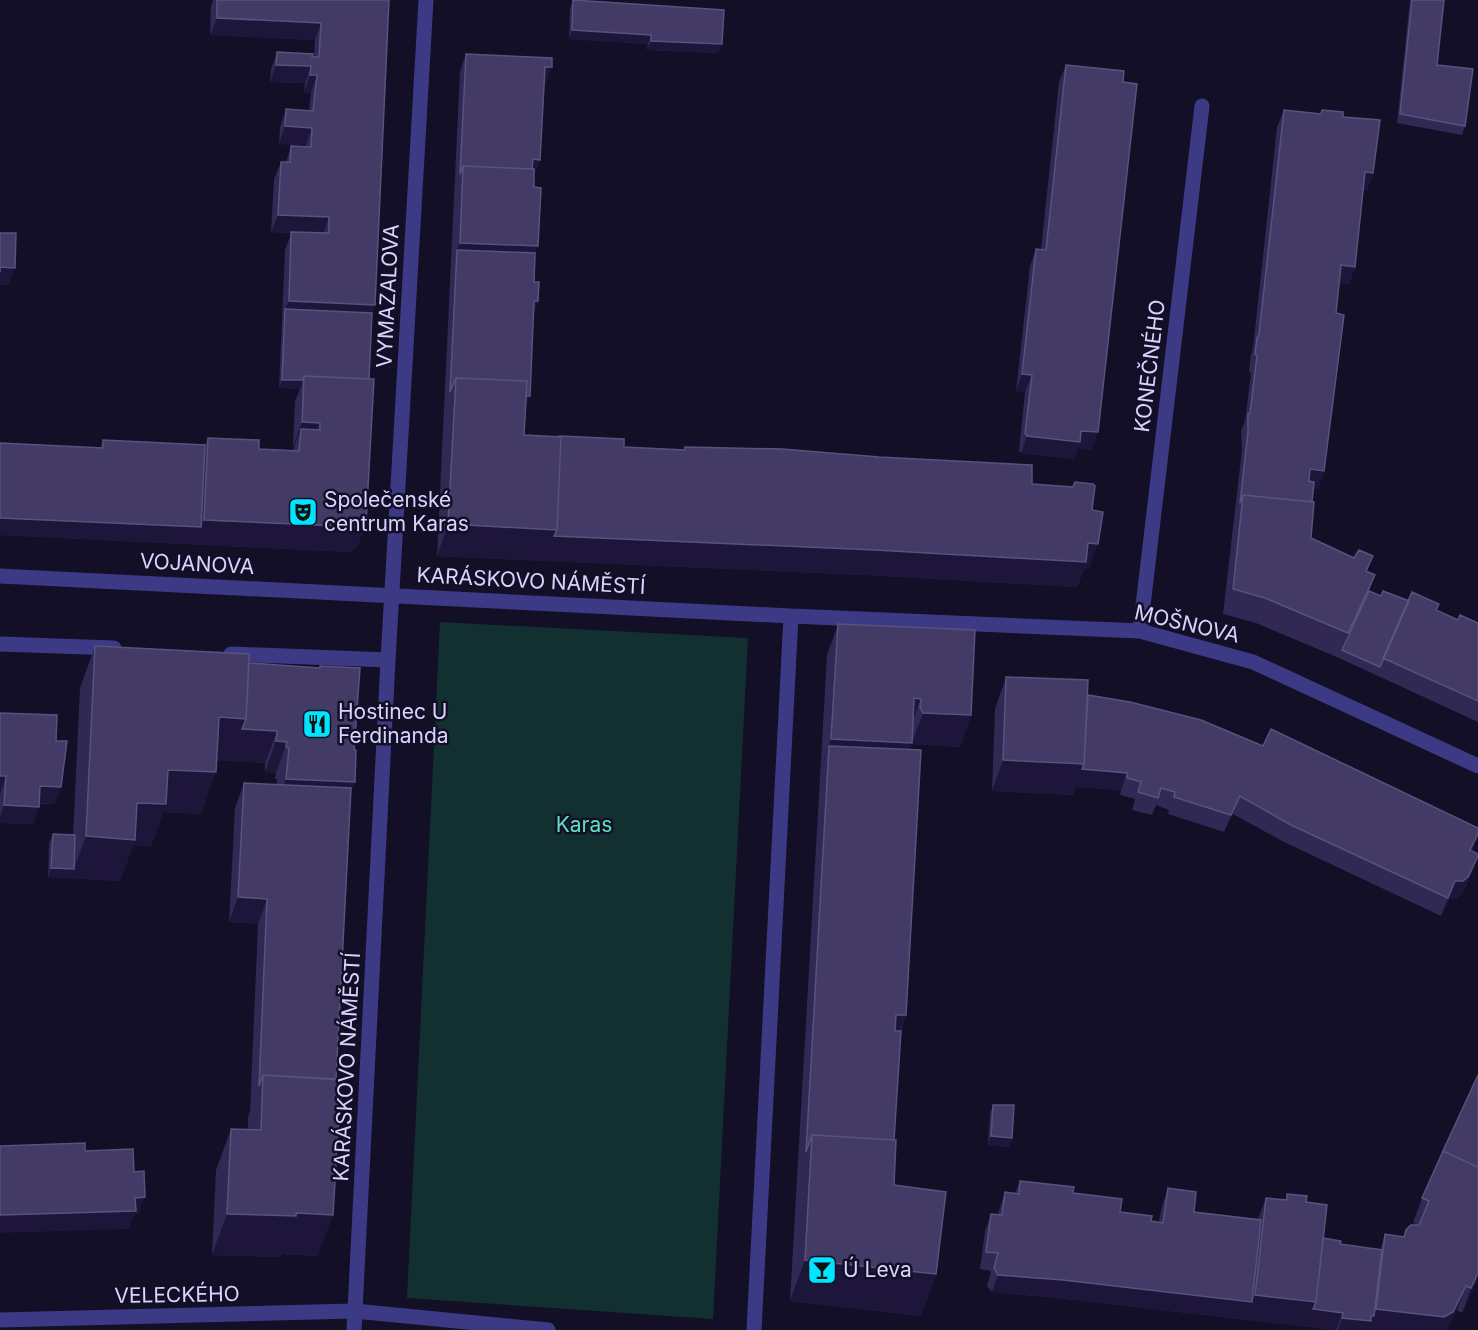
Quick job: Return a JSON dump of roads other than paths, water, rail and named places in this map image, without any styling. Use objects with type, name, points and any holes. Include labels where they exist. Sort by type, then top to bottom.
[{"type":"street","name":"VYMAZALOVA","points":[[393,594],[426,0]]},
{"type":"street","name":"KONEČNÉHO","points":[[1140,631],[1202,106]]},
{"type":"street","name":"VOJANOVA","points":[[0,576],[393,594]]},
{"type":"street","name":"KARÁSKOVO NÁMĚSTÍ","points":[[354,1330],[393,594],[791,616]]},
{"type":"street","name":"MOŠNOVA","points":[[791,616],[1140,631],[1253,662],[1478,766]]},
{"type":"street","points":[[754,1330],[791,616]]},
{"type":"street","points":[[0,644],[129,649]]},
{"type":"street","points":[[212,653],[388,660]]},
{"type":"street","points":[[356,1311],[548,1330]]},
{"type":"street","name":"VELECKÉHO","points":[[0,1320],[356,1311]]},
{"type":"place","name":"Společenské centrum Karas","points":[[303,512]]},
{"type":"place","name":"Hostinec U Ferdinanda","points":[[317,724]]},
{"type":"place","name":"Ú Leva","points":[[822,1270]]},
{"type":"park label","name":"Karas","points":[[584,825]]}]
